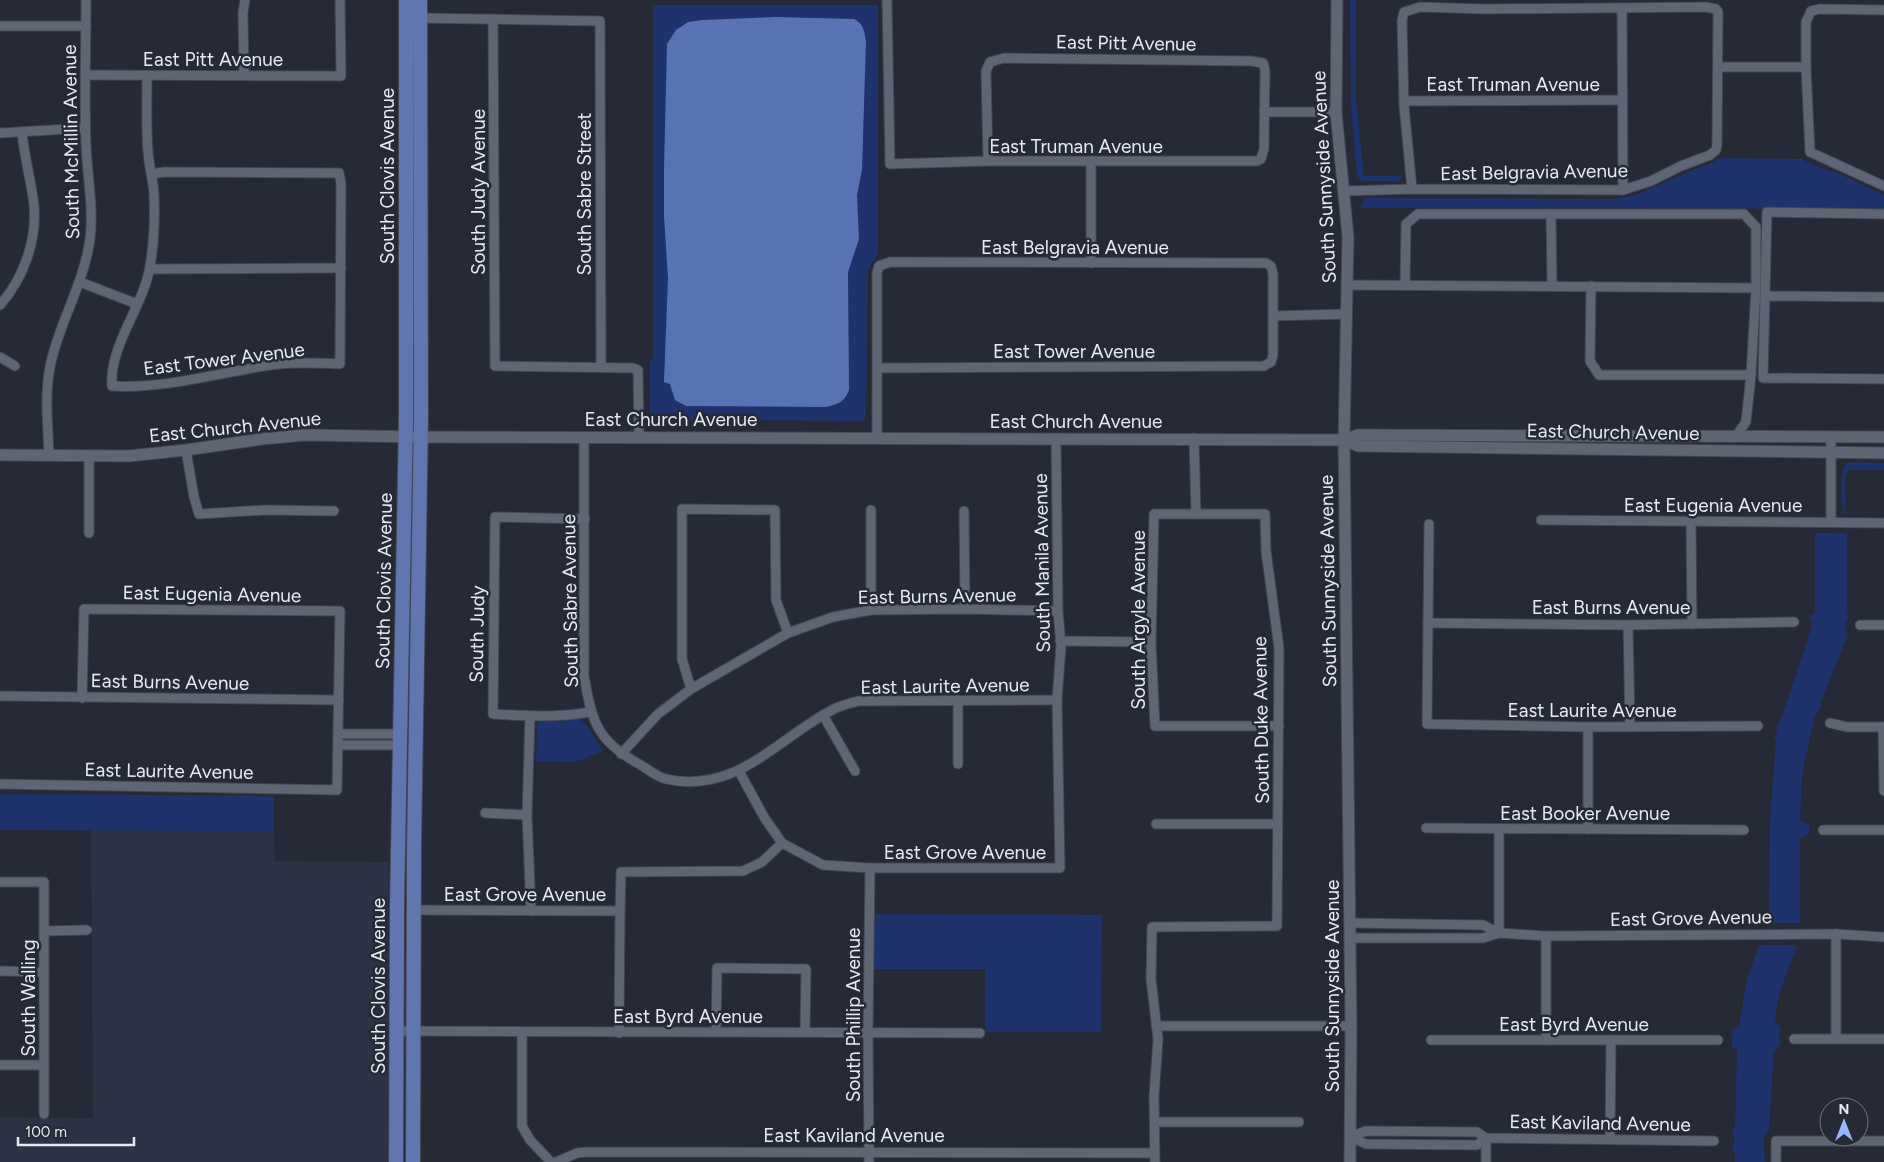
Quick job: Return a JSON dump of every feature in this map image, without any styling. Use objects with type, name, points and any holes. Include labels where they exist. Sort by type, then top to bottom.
[{"type":"main road","name":"South Clovis Avenue","points":[[396,1162],[399,740],[406,437],[406,0]]},
{"type":"main road","points":[[413,0],[413,12],[420,18]]},
{"type":"main road","name":"South Clovis Avenue","points":[[413,1162],[413,910],[421,437],[420,0]]},
{"type":"main road","points":[[398,838],[404,851],[405,902],[408,908],[413,910]]},
{"type":"street","name":"South McMillin Avenue","points":[[48,456],[47,395],[50,364],[60,330],[80,282],[86,259],[92,220],[85,128],[86,0]]},
{"type":"street","points":[[244,75],[243,12],[245,0]]},
{"type":"street","name":"East Pitt Avenue","points":[[86,75],[341,76],[340,0]]},
{"type":"street","name":"East Truman Avenue","points":[[887,0],[890,164],[988,161],[1249,163],[1261,159],[1264,149],[1264,112]]},
{"type":"street","name":"South Sunnyside Avenue","points":[[1337,0],[1336,112],[1348,237],[1344,440],[1351,1026],[1350,1162]]},
{"type":"street","points":[[1412,189],[1404,101],[1402,20],[1404,12],[1420,7],[1484,9],[1706,7],[1716,9],[1718,12],[1718,67],[1806,67]]},
{"type":"street","points":[[1622,8],[1623,190]]},
{"type":"street","points":[[1884,10],[1820,9],[1810,11],[1806,22],[1810,152],[1884,186]]},
{"type":"street","points":[[420,18],[494,19]]},
{"type":"street","name":"South Sabre Street","points":[[494,19],[600,21],[601,367]]},
{"type":"street","name":"South Judy Avenue","points":[[494,19],[495,366],[601,367]]},
{"type":"street","points":[[0,26],[86,26]]},
{"type":"street","name":"East Pitt Avenue","points":[[988,161],[986,71],[990,62],[1004,58],[1251,61],[1263,63],[1265,70],[1264,112]]},
{"type":"street","name":"East Belgravia Avenue","points":[[1345,191],[1412,189],[1623,190],[1652,181],[1681,166],[1710,155],[1716,150],[1718,67]]},
{"type":"street","points":[[80,282],[137,304],[150,269],[154,219],[146,125],[147,76]]},
{"type":"street","name":"East Truman Avenue","points":[[1404,101],[1622,100]]},
{"type":"street","points":[[1264,112],[1336,112]]},
{"type":"street","points":[[0,133],[85,128]]},
{"type":"street","points":[[0,304],[9,294],[22,271],[32,241],[34,226],[34,207],[22,132]]},
{"type":"street","points":[[1091,162],[1091,264]]},
{"type":"street","points":[[150,269],[341,268],[341,184],[339,173],[164,172],[151,174]]},
{"type":"street","points":[[1884,214],[1767,212],[1763,378],[1884,380]]},
{"type":"street","points":[[1405,285],[1406,224],[1418,214],[1744,214],[1756,227],[1756,288],[1751,376],[1746,422],[1736,436],[1736,452]]},
{"type":"street","points":[[1551,214],[1552,286]]},
{"type":"street","name":"East Belgravia Avenue","points":[[877,368],[876,273],[879,266],[890,262],[1266,263],[1271,266],[1273,274],[1273,316]]},
{"type":"street","name":"East Tower Avenue","points":[[137,304],[114,360],[112,386],[150,385],[266,366],[314,363],[340,364],[341,268]]},
{"type":"street","points":[[1347,285],[1756,288]]},
{"type":"street","points":[[1591,286],[1590,361],[1599,375],[1751,376]]},
{"type":"street","points":[[1765,296],[1884,297]]},
{"type":"street","points":[[1273,316],[1346,314]]},
{"type":"street","name":"East Tower Avenue","points":[[877,368],[1264,366],[1271,362],[1273,355],[1273,316]]},
{"type":"street","points":[[0,357],[15,366]]},
{"type":"street","points":[[601,367],[633,368],[638,370],[639,437]]},
{"type":"street","points":[[877,368],[877,437]]},
{"type":"street","name":"East Church Avenue","points":[[0,455],[129,456],[262,439],[326,435],[406,437],[1194,438],[1344,440],[1358,435],[1884,437]]},
{"type":"street","name":"South Sabre Avenue","points":[[584,437],[584,676],[590,712],[602,736],[621,754]]},
{"type":"street","points":[[1831,437],[1831,522]]},
{"type":"street","name":"South Manila Avenue","points":[[1056,438],[1060,641],[1057,700],[1060,868]]},
{"type":"street","points":[[1194,438],[1196,514]]},
{"type":"street","name":"East Church Avenue","points":[[1344,440],[1358,446],[1884,453]]},
{"type":"street","points":[[186,450],[194,497],[199,514],[266,510],[334,510]]},
{"type":"street","points":[[89,456],[89,533]]},
{"type":"street","points":[[691,689],[682,659],[682,509],[775,510],[776,600],[788,632]]},
{"type":"street","points":[[871,510],[871,610]]},
{"type":"street","points":[[964,511],[965,609]]},
{"type":"street","name":"South Argyle Avenue","points":[[1196,514],[1154,514],[1151,642],[1155,726],[1279,726]]},
{"type":"street","name":"South Duke Avenue","points":[[1156,1026],[1151,979],[1152,927],[1276,926],[1279,648],[1266,551],[1265,514],[1196,514]]},
{"type":"street","name":"South Judy","points":[[530,716],[492,714],[495,517],[585,518]]},
{"type":"street","name":"East Eugenia Avenue","points":[[1541,520],[1884,523]]},
{"type":"street","points":[[1691,521],[1692,624]]},
{"type":"street","points":[[1428,623],[1429,524]]},
{"type":"street","name":"East Eugenia Avenue","points":[[82,698],[84,609],[340,611],[339,700]]},
{"type":"street","name":"East Burns Avenue","points":[[621,754],[658,714],[691,689],[788,632],[833,617],[871,610],[965,609],[1058,611]]},
{"type":"street","name":"East Burns Avenue","points":[[1428,623],[1628,625],[1794,622]]},
{"type":"street","name":"East Laurite Avenue","points":[[1428,623],[1427,724],[1588,727],[1758,726]]},
{"type":"street","points":[[1628,625],[1630,727]]},
{"type":"street","points":[[1860,625],[1884,625]]},
{"type":"street","points":[[1060,641],[1151,642]]},
{"type":"street","name":"East Burns Avenue","points":[[0,696],[339,700]]},
{"type":"street","points":[[339,700],[338,745],[399,740]]},
{"type":"street","points":[[958,700],[958,764]]},
{"type":"street","name":"East Laurite Avenue","points":[[621,754],[665,778],[705,782],[739,771],[823,715],[838,707],[858,702],[1057,700]]},
{"type":"street","points":[[531,911],[527,814],[530,716],[572,715],[590,712]]},
{"type":"street","points":[[823,715],[856,771]]},
{"type":"street","points":[[1830,723],[1846,727],[1884,727],[1884,791]]},
{"type":"street","points":[[1588,727],[1588,829]]},
{"type":"street","points":[[338,734],[399,740]]},
{"type":"street","name":"East Laurite Avenue","points":[[0,784],[337,790],[338,745]]},
{"type":"street","points":[[739,771],[764,817],[782,843]]},
{"type":"street","points":[[485,813],[527,814]]},
{"type":"street","points":[[1156,824],[1278,824]]},
{"type":"street","name":"East Booker Avenue","points":[[1426,828],[1744,830]]},
{"type":"street","points":[[1499,829],[1499,933]]},
{"type":"street","points":[[1823,830],[1884,830]]},
{"type":"street","name":"East Grove Avenue","points":[[413,910],[620,911],[621,872],[743,871],[762,862],[782,843],[823,865],[870,868],[1060,868]]},
{"type":"street","name":"South Phillip Avenue","points":[[869,1162],[870,868]]},
{"type":"street","name":"South Walling","points":[[0,882],[44,882],[44,1114]]},
{"type":"street","points":[[619,1033],[620,911]]},
{"type":"street","name":"East Grove Avenue","points":[[1350,923],[1483,925],[1499,933]]},
{"type":"street","points":[[44,931],[87,930]]},
{"type":"street","name":"East Grove Avenue","points":[[1350,938],[1483,938],[1499,933],[1546,936],[1836,934],[1884,937]]},
{"type":"street","points":[[1836,934],[1836,1039]]},
{"type":"street","points":[[1546,936],[1546,1040]]},
{"type":"street","points":[[716,1032],[717,968],[806,969],[805,1032]]},
{"type":"street","points":[[0,971],[44,972]]},
{"type":"street","points":[[1154,1157],[1154,1097],[1158,1058],[1156,1026],[1351,1026]]},
{"type":"street","name":"East Byrd Avenue","points":[[396,1032],[980,1033]]},
{"type":"street","points":[[522,1033],[522,1126],[530,1140],[551,1162]]},
{"type":"street","points":[[1794,1039],[1884,1039]]},
{"type":"street","name":"East Byrd Avenue","points":[[1431,1040],[1718,1040]]},
{"type":"street","points":[[1610,1139],[1611,1040]]},
{"type":"street","points":[[0,1064],[44,1065]]},
{"type":"street","points":[[1155,1122],[1299,1122]]},
{"type":"street","name":"East Kaviland Avenue","points":[[1350,1137],[1366,1131],[1477,1132],[1486,1138],[1714,1141]]},
{"type":"street","name":"East Kaviland Avenue","points":[[1350,1137],[1366,1144],[1421,1145],[1477,1145],[1486,1138]]},
{"type":"street","points":[[1486,1138],[1486,1162]]},
{"type":"street","points":[[1776,1162],[1776,1141],[1884,1141]]},
{"type":"street","name":"East Kaviland Avenue","points":[[556,1162],[577,1153],[586,1152],[869,1151],[1154,1157]]},
{"type":"shaded area","points":[[1350,0],[1356,0],[1356,99],[1364,176],[1403,176],[1398,181],[1362,181],[1357,176],[1351,105]]},
{"type":"shaded area","points":[[653,5],[878,5],[878,255],[868,271],[866,417],[862,421],[656,420],[650,415],[650,360],[653,359]]},
{"type":"shaded area","points":[[776,17],[854,19],[862,26],[865,34],[862,170],[857,195],[859,239],[848,272],[849,390],[841,402],[826,407],[686,406],[675,400],[670,384],[664,382],[668,278],[664,216],[667,44],[676,30],[688,22]]},
{"type":"shaded area","points":[[1720,158],[1803,159],[1884,195],[1884,209],[1361,208],[1361,204],[1366,198],[1614,199],[1639,194],[1708,165]]},
{"type":"shaded area","points":[[1852,462],[1884,463],[1884,470],[1850,470],[1845,474],[1846,515],[1841,497],[1842,474],[1846,464]]},
{"type":"shaded area","points":[[1815,533],[1847,533],[1847,611],[1849,614],[1845,625],[1848,635],[1820,704],[1822,707],[1814,716],[1814,727],[1812,727],[1802,776],[1800,821],[1809,824],[1809,835],[1800,838],[1800,923],[1767,923],[1769,910],[1770,819],[1776,740],[1774,738],[1777,723],[1780,722],[1808,639],[1807,637],[1811,630],[1809,616],[1815,613]]},
{"type":"shaded area","points":[[579,719],[589,729],[603,751],[575,762],[536,761],[537,724],[540,722]]},
{"type":"shaded area","points":[[0,794],[274,796],[274,831],[0,830]]},
{"type":"shaded area","points":[[91,830],[274,831],[275,861],[388,862],[388,1162],[0,1162],[0,1117],[93,1118]]},
{"type":"shaded area","points":[[874,914],[1102,915],[1101,1032],[985,1032],[985,969],[874,969]]},
{"type":"shaded area","points":[[1759,945],[1797,945],[1780,991],[1776,1010],[1775,1021],[1781,1028],[1779,1036],[1781,1044],[1774,1051],[1769,1129],[1764,1141],[1765,1162],[1735,1162],[1735,1153],[1732,1151],[1735,1140],[1732,1131],[1735,1128],[1737,1050],[1731,1047],[1733,1039],[1731,1030],[1739,1026],[1747,979]]}]
